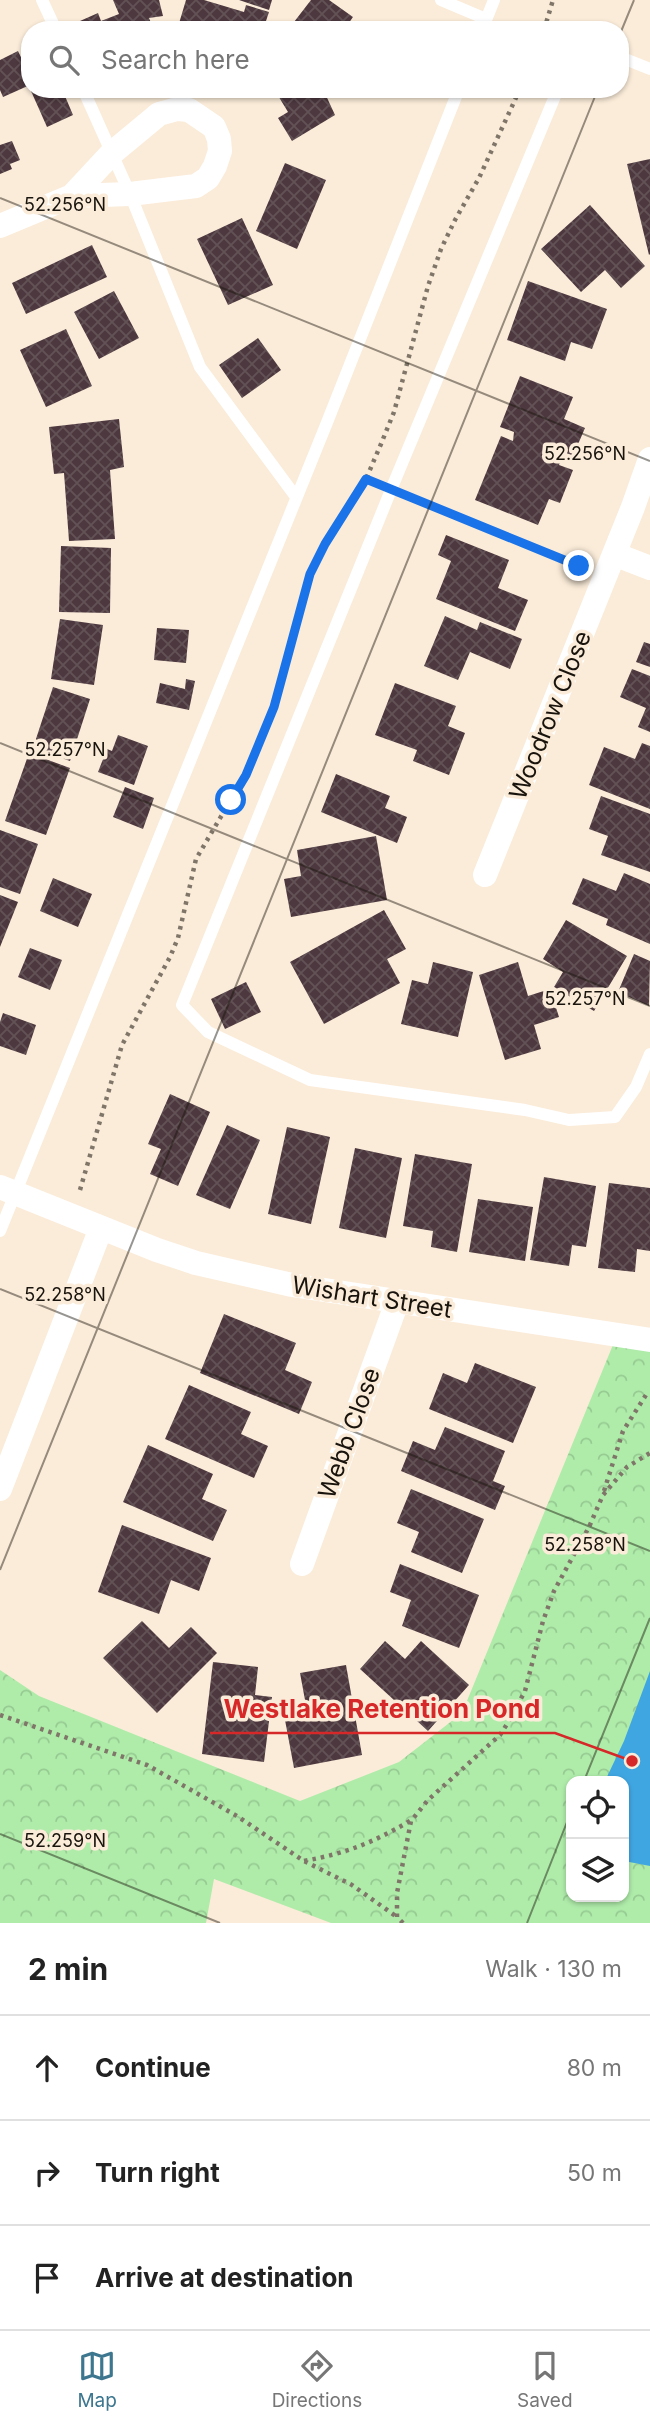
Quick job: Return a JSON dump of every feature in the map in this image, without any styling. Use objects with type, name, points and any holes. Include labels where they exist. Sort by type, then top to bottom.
[{"type":"street","points":[[0,226],[72,197],[130,194],[196,186],[208,178],[220,151],[214,127],[189,110],[177,109],[159,114],[112,153],[72,197]]},
{"type":"street","name":"Woodrow Close","points":[[485,875],[614,554],[642,511],[650,459]]},
{"type":"street","points":[[614,554],[650,568]]},
{"type":"street","name":"Wishart Street","points":[[8,1190],[196,1263],[237,1273],[292,1285],[650,1340]]},
{"type":"street","points":[[0,1489],[101,1228]]},
{"type":"street","name":"Webb Close","points":[[302,1564],[397,1302]]},
{"type":"lane","points":[[42,0],[52,21]]},
{"type":"lane","points":[[441,0],[479,21]]},
{"type":"lane","points":[[485,21],[494,0]]},
{"type":"lane","points":[[629,61],[650,69]]},
{"type":"lane","points":[[87,98],[130,194],[200,368],[296,497]]},
{"type":"lane","points":[[0,1231],[8,1190],[296,497],[454,98]]},
{"type":"lane","points":[[554,98],[391,490],[183,1005],[208,1032],[310,1080],[524,1110],[569,1120],[615,1117],[636,1087],[650,1054]]},
{"type":"path","points":[[547,21],[553,0]]},
{"type":"path","points":[[80,1189],[122,1045],[178,938],[196,859],[246,775],[274,707],[310,574],[325,544],[366,479],[394,412],[441,248],[479,178],[516,98]]},
{"type":"path","points":[[366,479],[579,566]]},
{"type":"path","points":[[303,1861],[350,1851],[411,1821],[428,1800],[499,1735],[518,1706],[532,1672],[548,1608],[603,1495],[623,1431],[646,1395],[650,1396]]},
{"type":"path","points":[[603,1495],[627,1467],[650,1453]]},
{"type":"path","points":[[0,1714],[147,1765],[237,1816],[303,1861],[352,1885],[403,1923]]},
{"type":"path","points":[[397,1917],[397,1893],[411,1821]]},
{"type":"green space","points":[[617,1335],[650,1338],[650,1923],[331,1923],[214,1879],[206,1923],[0,1923],[0,1670],[39,1696],[300,1801],[399,1762],[462,1713]]},
{"type":"water","points":[[650,1671],[650,1866],[629,1862],[629,1776],[607,1776],[624,1741]]},
{"type":"building","points":[[113,0],[159,0],[163,16],[149,18],[150,21],[101,21],[119,14]]},
{"type":"building","points":[[186,0],[204,0],[244,12],[246,5],[269,12],[266,21],[180,21]]},
{"type":"building","points":[[239,0],[272,0],[269,10]]},
{"type":"building","points":[[311,0],[329,0],[353,17],[350,21],[295,21]]},
{"type":"building","points":[[98,13],[101,21],[80,21]]},
{"type":"building","points":[[18,51],[21,57],[21,89],[3,97],[0,90],[0,60]]},
{"type":"building","points":[[34,98],[66,98],[73,115],[47,127]]},
{"type":"building","points":[[279,98],[327,98],[335,115],[292,141],[278,118],[288,112]]},
{"type":"building","points":[[12,141],[20,160],[10,164],[12,169],[0,174],[0,145]]},
{"type":"building","points":[[650,159],[650,254],[649,255],[627,164]]},
{"type":"building","points":[[285,163],[326,180],[297,249],[256,231]]},
{"type":"building","points":[[590,205],[645,266],[621,288],[605,270],[581,292],[541,249]]},
{"type":"building","points":[[242,218],[273,285],[228,305],[197,239]]},
{"type":"building","points":[[92,245],[107,277],[26,314],[12,283]]},
{"type":"building","points":[[528,281],[607,309],[592,349],[571,342],[565,361],[507,340]]},
{"type":"building","points":[[114,291],[139,338],[99,359],[74,312]]},
{"type":"building","points":[[66,329],[92,386],[46,407],[20,350]]},
{"type":"building","points":[[258,338],[281,370],[242,398],[219,365]]},
{"type":"building","points":[[520,376],[573,397],[564,419],[585,428],[573,456],[564,452],[559,465],[573,470],[560,503],[549,499],[538,525],[475,500],[501,436],[513,441],[514,432],[500,427]]},
{"type":"building","points":[[119,419],[124,467],[110,470],[115,539],[69,541],[64,473],[54,474],[49,427]]},
{"type":"building","points":[[446,535],[509,560],[498,588],[528,600],[515,631],[436,599],[451,561],[438,555]]},
{"type":"building","points":[[61,546],[111,548],[110,613],[59,612]]},
{"type":"building","points":[[445,616],[477,630],[480,622],[522,639],[510,669],[470,652],[458,680],[424,666]]},
{"type":"building","points":[[60,619],[103,625],[94,685],[51,679]]},
{"type":"building","points":[[157,628],[189,630],[186,663],[154,660]]},
{"type":"building","points":[[644,642],[650,644],[650,667],[636,662]]},
{"type":"building","points":[[632,669],[650,676],[650,732],[638,727],[646,708],[620,697]]},
{"type":"building","points":[[186,679],[195,681],[189,710],[156,703],[160,683],[185,689]]},
{"type":"building","points":[[395,683],[456,706],[448,726],[465,733],[449,775],[413,761],[417,750],[375,735]]},
{"type":"building","points":[[53,687],[90,699],[70,761],[33,748]]},
{"type":"building","points":[[118,735],[148,746],[134,785],[98,772],[107,749],[112,751]]},
{"type":"building","points":[[642,743],[650,746],[650,809],[589,785],[604,747],[635,759]]},
{"type":"building","points":[[29,753],[70,768],[46,835],[5,821]]},
{"type":"building","points":[[336,774],[390,796],[385,808],[407,817],[397,843],[321,812]]},
{"type":"building","points":[[125,787],[154,798],[143,829],[113,817]]},
{"type":"building","points":[[601,796],[650,814],[650,872],[601,855],[608,836],[589,829]]},
{"type":"building","points":[[0,830],[38,844],[20,894],[0,887]]},
{"type":"building","points":[[376,836],[387,900],[291,917],[284,879],[301,876],[297,850]]},
{"type":"building","points":[[624,873],[650,884],[650,944],[606,925],[608,919],[572,904],[583,878],[616,891]]},
{"type":"building","points":[[53,878],[92,894],[78,927],[40,911]]},
{"type":"building","points":[[0,895],[18,902],[0,947]]},
{"type":"building","points":[[384,910],[406,949],[387,959],[400,983],[324,1024],[290,962]]},
{"type":"building","points":[[566,920],[627,956],[594,1011],[554,987],[563,972],[543,959]]},
{"type":"building","points":[[30,948],[62,960],[50,990],[18,977]]},
{"type":"building","points":[[634,954],[650,961],[649,1006],[618,992]]},
{"type":"building","points":[[433,962],[473,972],[458,1037],[401,1024],[412,980],[428,984]]},
{"type":"building","points":[[518,962],[528,996],[550,989],[559,1017],[534,1025],[541,1049],[505,1060],[479,975]]},
{"type":"building","points":[[246,982],[261,1012],[225,1029],[211,999]]},
{"type":"building","points":[[3,1013],[36,1025],[26,1055],[0,1046],[0,1022]]},
{"type":"building","points":[[170,1094],[210,1112],[178,1186],[150,1174],[161,1149],[148,1144]]},
{"type":"building","points":[[227,1125],[260,1140],[230,1209],[196,1195]]},
{"type":"building","points":[[287,1127],[330,1137],[311,1224],[268,1214]]},
{"type":"building","points":[[355,1148],[402,1158],[386,1238],[339,1228]]},
{"type":"building","points":[[415,1154],[472,1164],[457,1252],[431,1247],[433,1231],[403,1226]]},
{"type":"building","points":[[544,1177],[596,1186],[586,1247],[572,1245],[569,1266],[530,1260]]},
{"type":"building","points":[[609,1183],[650,1188],[650,1251],[637,1249],[635,1272],[598,1268]]},
{"type":"building","points":[[478,1199],[533,1207],[525,1261],[469,1252]]},
{"type":"building","points":[[224,1314],[296,1343],[285,1370],[312,1382],[299,1414],[200,1373]]},
{"type":"building","points":[[475,1363],[536,1387],[513,1443],[429,1409],[443,1373],[467,1383]]},
{"type":"building","points":[[189,1385],[251,1412],[241,1434],[268,1446],[254,1478],[165,1439]]},
{"type":"building","points":[[445,1427],[505,1451],[493,1481],[505,1486],[495,1510],[401,1471],[413,1441],[435,1450]]},
{"type":"building","points":[[148,1445],[213,1474],[202,1499],[227,1510],[213,1541],[123,1502]]},
{"type":"building","points":[[411,1489],[484,1519],[462,1573],[411,1552],[419,1532],[397,1523]]},
{"type":"building","points":[[122,1525],[211,1558],[199,1591],[171,1580],[159,1614],[98,1592]]},
{"type":"building","points":[[400,1564],[479,1595],[459,1648],[402,1626],[411,1600],[390,1592]]},
{"type":"building","points":[[142,1621],[169,1648],[191,1627],[217,1653],[157,1713],[103,1658]]},
{"type":"building","points":[[385,1641],[405,1659],[421,1641],[469,1685],[428,1731],[360,1669]]},
{"type":"building","points":[[213,1662],[258,1667],[255,1695],[272,1697],[264,1762],[202,1754]]},
{"type":"building","points":[[346,1665],[362,1755],[294,1768],[282,1704],[305,1700],[300,1673]]},
{"type":"place","name":"Westlake Retention Pond","points":[[632,1761]]},
{"type":"route","points":[[231,800],[246,775],[274,707],[310,574],[325,544],[366,479],[579,566]]}]
